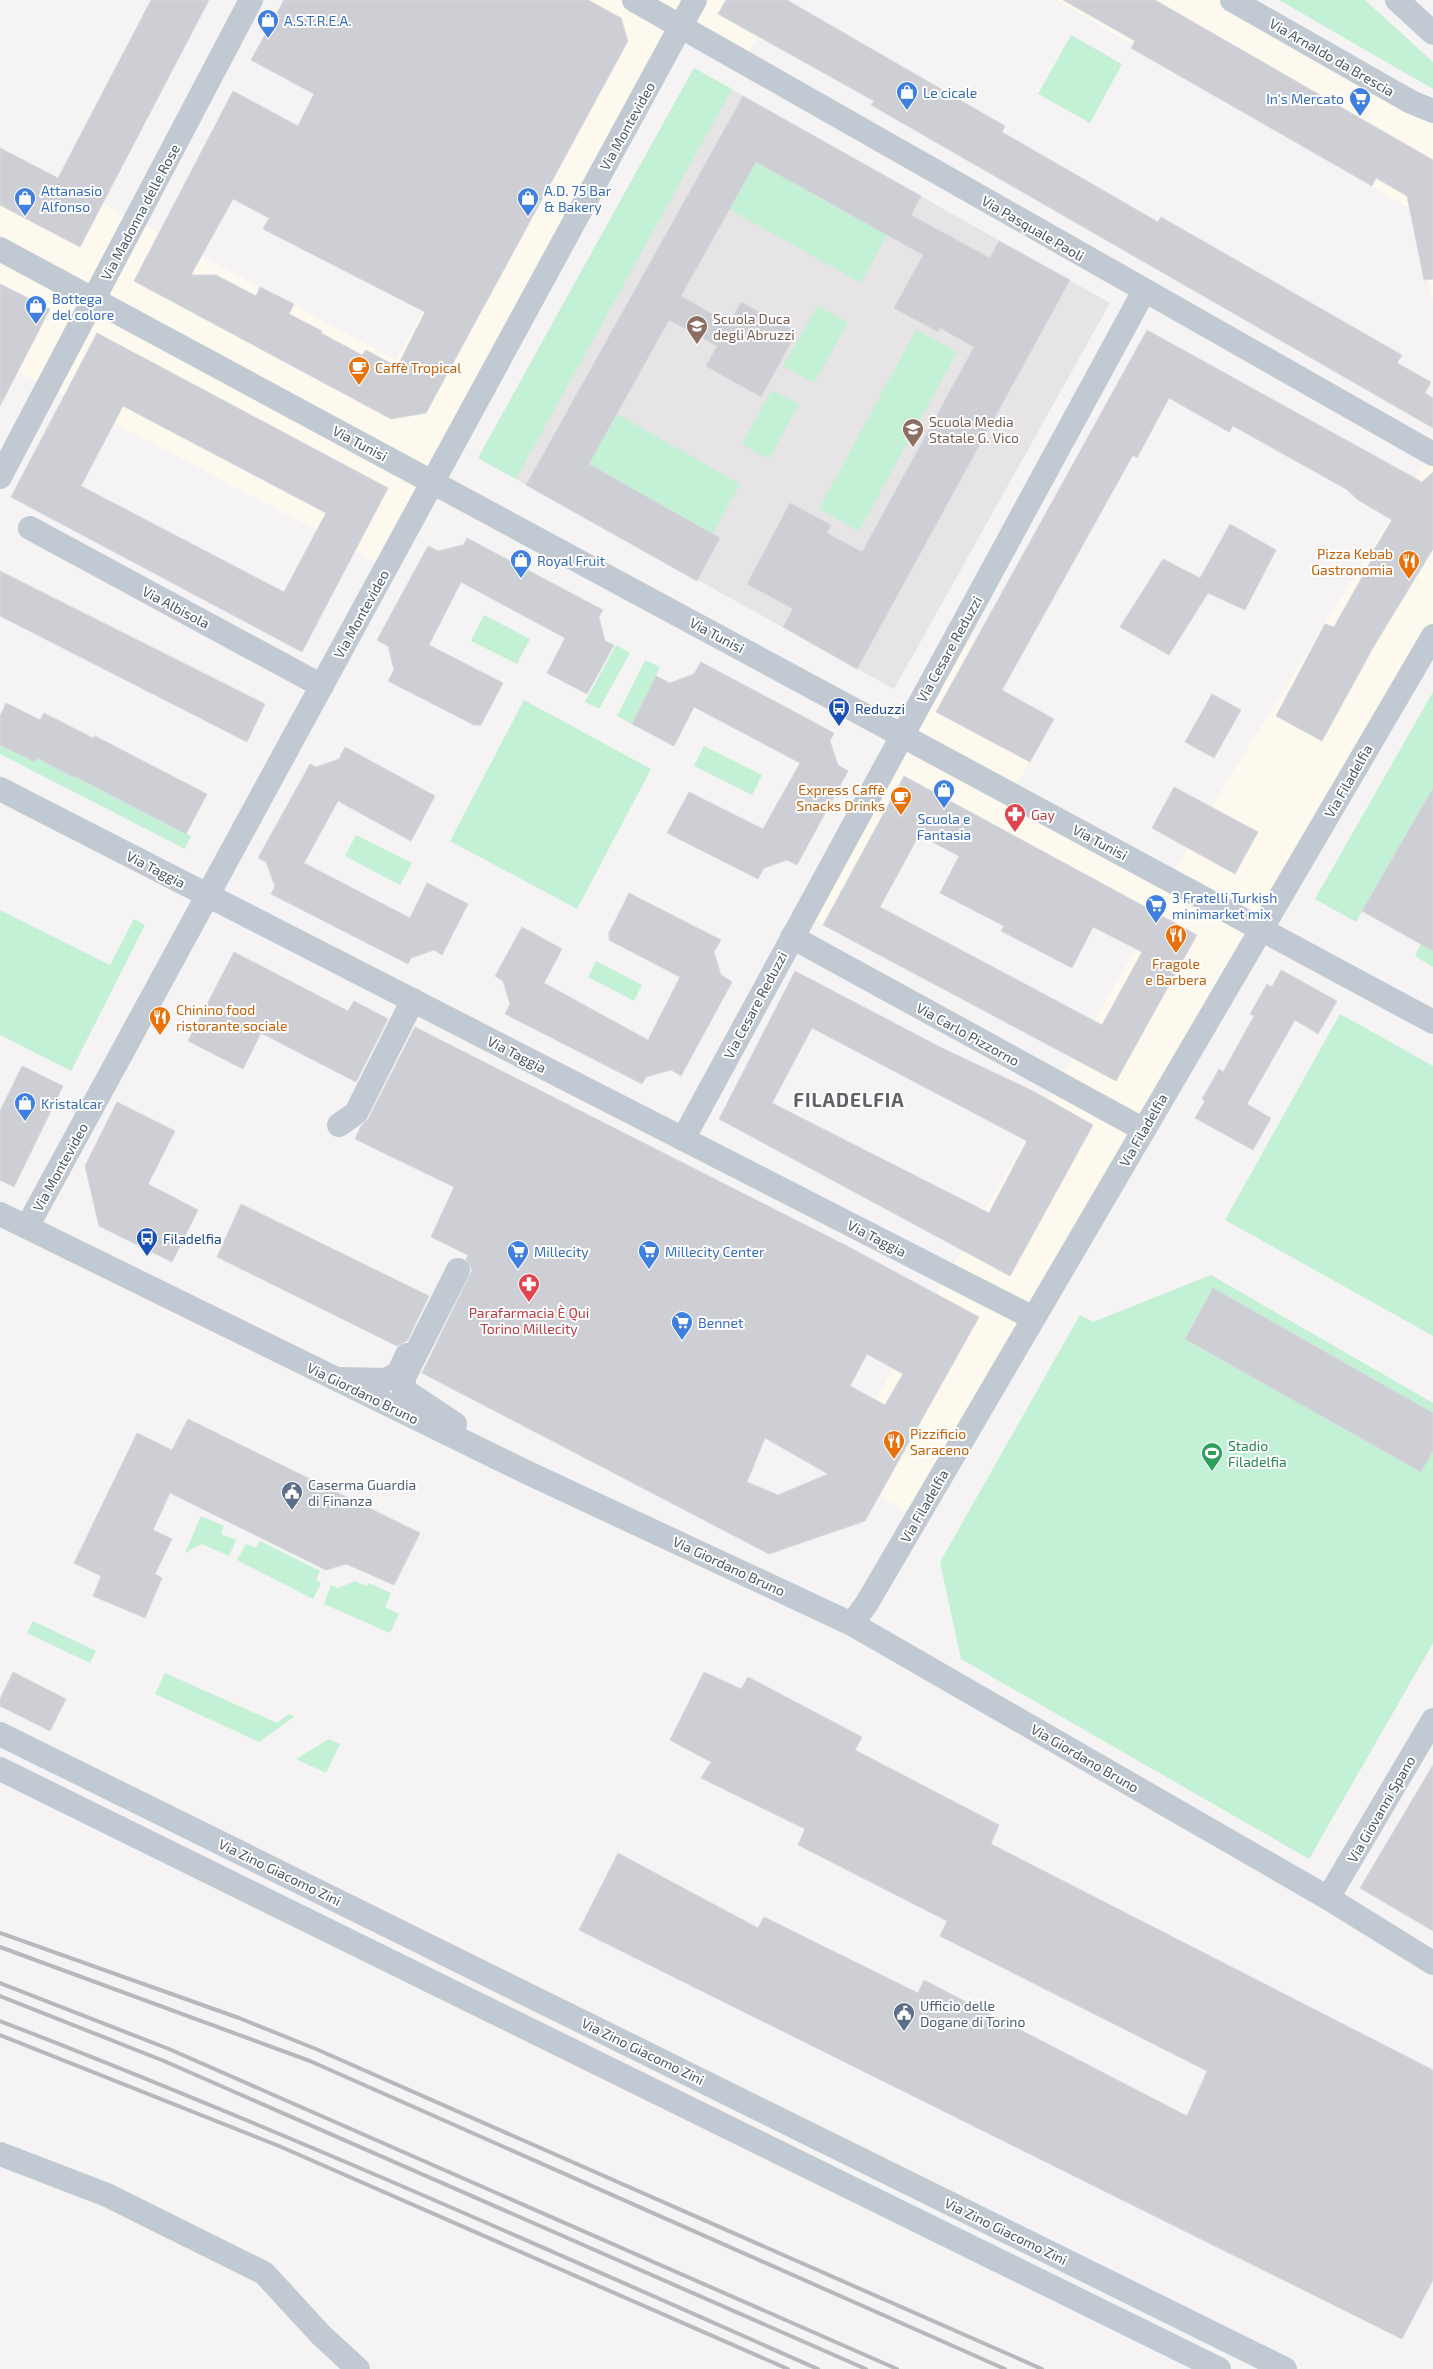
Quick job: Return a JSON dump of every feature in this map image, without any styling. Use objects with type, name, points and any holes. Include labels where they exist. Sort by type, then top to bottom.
[{"type":"street","name":"Via Madonna delle Rose","points":[[0,477],[251,0]]},
{"type":"street","name":"Via Pasquale Paoli","points":[[634,0],[1433,454]]},
{"type":"street","name":"Via Montevideo","points":[[27,1227],[695,0]]},
{"type":"street","name":"Via Arnaldo da Brescia","points":[[1232,0],[1411,102],[1433,111]]},
{"type":"street","points":[[1397,0],[1433,33]]},
{"type":"street","name":"Via Tunisi","points":[[0,249],[1433,1022]]},
{"type":"street","name":"Via Cesare Reduzzi","points":[[683,1139],[1144,291]]},
{"type":"street","name":"Via Albisola","points":[[30,528],[322,686]]},
{"type":"street","name":"Via Filadelfia","points":[[852,1624],[872,1595],[1261,930],[1430,646]]},
{"type":"street","name":"Via Taggia","points":[[0,789],[1033,1318]]},
{"type":"street","name":"Via Carlo Pizzorno","points":[[792,937],[1144,1130]]},
{"type":"street","points":[[339,1125],[356,1113],[413,1000]]},
{"type":"street","name":"Via Giordano Bruno","points":[[0,1214],[468,1444],[852,1624],[1328,1898],[1433,1963]]},
{"type":"street","points":[[333,1378],[385,1380],[398,1374],[455,1268],[404,1377],[404,1390],[454,1423],[468,1444]]},
{"type":"street","name":"Via Giovanni Spano","points":[[1328,1898],[1433,1720]]},
{"type":"street","name":"Via Zino Giacomo Zini","points":[[0,1734],[1285,2369]]},
{"type":"street","name":"Via Zino Giacomo Zini","points":[[0,1768],[1219,2369]]},
{"type":"street","points":[[0,2154],[106,2195],[264,2274],[321,2335],[358,2369]]},
{"type":"shaded area","points":[[593,0],[778,0],[744,61],[681,27],[386,567],[0,362],[0,148],[396,360]]},
{"type":"shaded area","points":[[1057,0],[1232,0],[1433,111],[1433,304],[1410,209]]},
{"type":"shaded area","points":[[694,68],[1110,303],[894,689],[478,458]]},
{"type":"shaded area","points":[[1433,449],[1433,636],[917,1517],[834,1471],[1135,950],[919,835],[860,944],[804,914],[958,634],[998,657],[998,688],[1054,719],[1011,794],[1170,880],[1207,814]]},
{"type":"green space","points":[[1279,0],[1365,0],[1433,62],[1433,89]]},
{"type":"green space","points":[[1071,35],[1122,64],[1090,123],[1038,94]]},
{"type":"green space","points":[[694,68],[732,89],[516,479],[478,458]]},
{"type":"green space","points":[[756,162],[887,235],[861,283],[729,209]]},
{"type":"green space","points":[[818,306],[848,323],[814,383],[783,366]]},
{"type":"green space","points":[[916,330],[957,352],[859,531],[819,509]]},
{"type":"green space","points":[[772,390],[799,404],[769,459],[742,444]]},
{"type":"green space","points":[[617,414],[740,484],[713,534],[589,464]]},
{"type":"green space","points":[[484,615],[530,639],[517,664],[471,641]]},
{"type":"green space","points":[[616,645],[630,653],[599,709],[585,702]]},
{"type":"green space","points":[[645,660],[660,667],[632,724],[617,716]]},
{"type":"green space","points":[[1433,692],[1433,789],[1356,922],[1315,899]]},
{"type":"green space","points":[[524,700],[651,769],[577,909],[450,841]]},
{"type":"green space","points":[[0,745],[35,762],[37,758],[191,836],[185,849],[0,754]]},
{"type":"green space","points":[[704,746],[762,775],[752,795],[694,766]]},
{"type":"green space","points":[[356,835],[412,863],[400,885],[345,856]]},
{"type":"green space","points":[[0,910],[110,965],[134,919],[145,925],[71,1071],[0,1035]]},
{"type":"green space","points":[[1421,944],[1433,951],[1433,967],[1415,956]]},
{"type":"green space","points":[[596,961],[642,985],[634,1001],[588,977]]},
{"type":"green space","points":[[1340,1014],[1433,1066],[1433,1336],[1225,1220]]},
{"type":"green space","name":"Stadio Filadelfia","points":[[1211,1275],[1433,1403],[1433,1643],[1309,1859],[961,1659],[940,1562],[1080,1315],[1093,1322]]},
{"type":"green space","points":[[201,1516],[224,1526],[221,1534],[236,1540],[229,1556],[202,1544],[185,1553]]},
{"type":"green space","points":[[260,1541],[320,1571],[316,1580],[321,1583],[313,1599],[237,1560],[246,1544],[256,1548]]},
{"type":"green space","points":[[355,1581],[367,1586],[369,1583],[391,1593],[385,1607],[399,1614],[390,1633],[324,1604],[331,1585],[338,1588]]},
{"type":"green space","points":[[33,1621],[96,1651],[90,1663],[27,1633]]},
{"type":"green space","points":[[165,1673],[277,1723],[289,1714],[295,1716],[259,1742],[155,1694]]},
{"type":"green space","points":[[329,1739],[340,1744],[326,1773],[296,1759]]},
{"type":"building","points":[[151,0],[209,0],[80,247],[0,205],[0,148],[58,178]]},
{"type":"building","points":[[284,0],[588,0],[621,18],[628,41],[426,413],[391,419],[134,281],[233,91],[298,126],[314,94],[251,60]],"holes":[[[233,199],[269,218],[263,229],[425,312],[397,367],[366,350],[362,355],[321,333],[322,331],[289,314],[294,304],[260,287],[256,296],[216,275],[191,275]]]},
{"type":"building","points":[[726,0],[787,0],[1005,126],[1002,132],[1158,222],[1161,217],[1402,355],[1397,363],[1431,382],[1425,393],[1433,398],[1433,428],[871,105],[874,101],[718,14]]},
{"type":"building","points":[[1063,0],[1155,0],[1433,160],[1433,279],[1424,280],[1407,196],[1376,178],[1372,186],[1131,48],[1135,41]]},
{"type":"building","points":[[743,96],[921,196],[911,215],[990,258],[999,241],[1070,280],[857,669],[783,627],[793,609],[747,584],[790,503],[831,525],[827,533],[862,552],[974,347],[940,328],[938,332],[894,308],[923,255],[756,162],[681,296],[729,324],[741,302],[797,332],[761,397],[706,366],[717,346],[669,320],[589,464],[720,538],[697,581],[526,485]]},
{"type":"building","points":[[0,284],[50,309],[0,406]]},
{"type":"building","points":[[1147,330],[1422,482],[1433,472],[1433,549],[1374,646],[1322,741],[1276,716],[1325,624],[1334,627],[1371,561],[1369,558],[1392,520],[1358,500],[1346,489],[1233,426],[1229,432],[1169,398],[1137,458],[1133,455],[1002,690],[1054,719],[1030,762],[936,712]]},
{"type":"building","points":[[97,333],[388,488],[302,652],[11,497]],"holes":[[[123,406],[326,513],[284,592],[81,486]]]},
{"type":"building","points":[[1230,524],[1276,550],[1245,610],[1208,593],[1169,655],[1120,627],[1163,559],[1200,578]]},
{"type":"building","points":[[467,538],[603,610],[599,617],[605,641],[614,645],[587,694],[547,673],[565,638],[461,582],[429,645],[503,683],[481,725],[474,725],[388,681],[394,670],[388,646],[377,640],[428,546],[438,551],[463,545]]},
{"type":"building","points":[[0,571],[265,704],[247,742],[0,616]]},
{"type":"building","points":[[701,662],[834,733],[830,741],[838,765],[848,771],[797,865],[787,860],[764,868],[758,879],[667,833],[689,792],[763,829],[800,763],[694,707],[674,746],[632,724],[656,676],[670,683],[694,674]]},
{"type":"building","points":[[1212,694],[1241,710],[1214,758],[1185,742]]},
{"type":"building","points":[[6,703],[40,720],[44,713],[93,738],[95,736],[207,794],[186,834],[37,758],[35,762],[0,745],[0,716]]},
{"type":"building","points":[[345,747],[435,796],[411,841],[338,801],[304,863],[410,918],[427,883],[468,904],[442,955],[434,950],[411,958],[408,964],[271,894],[275,886],[266,862],[258,858],[310,764],[316,767],[339,759]]},
{"type":"building","points":[[904,776],[1197,935],[1116,1081],[823,925]],"holes":[[[919,835],[959,856],[940,893],[1004,926],[1001,931],[1072,968],[1093,927],[1142,952],[1102,1025],[880,907]]]},
{"type":"building","points":[[1174,787],[1258,832],[1235,874],[1152,828]]},
{"type":"building","points":[[1433,788],[1433,951],[1362,911]]},
{"type":"building","points":[[629,893],[721,940],[714,952],[721,975],[732,982],[681,1076],[671,1070],[646,1077],[642,1084],[505,1014],[510,1004],[503,981],[495,976],[522,927],[562,949],[544,983],[648,1040],[680,977],[609,940],[609,933]]},
{"type":"building","points":[[234,952],[348,1011],[354,1001],[388,1019],[356,1082],[261,1033],[243,1069],[188,1041]]},
{"type":"building","points":[[1281,970],[1337,1001],[1318,1034],[1295,1020],[1247,1104],[1271,1118],[1253,1150],[1195,1118],[1205,1101],[1202,1099],[1219,1069],[1223,1072],[1254,1016],[1250,1014],[1267,984],[1272,987]]},
{"type":"building","points":[[795,971],[940,1047],[1033,1091],[1093,1125],[1010,1276],[719,1119]],"holes":[[[812,1028],[1027,1141],[989,1213],[772,1103]]]},
{"type":"building","name":"Millecity Center","points":[[415,1027],[847,1246],[979,1317],[865,1521],[769,1554],[422,1373],[472,1270],[466,1259],[468,1255],[431,1237],[454,1187],[355,1139],[361,1126],[368,1119]],"holes":[[[867,1354],[903,1374],[885,1405],[850,1386]],[[765,1438],[828,1474],[778,1495],[747,1482]]]},
{"type":"building","points":[[22,1066],[63,1086],[14,1187],[0,1180],[0,1111]]},
{"type":"building","points":[[117,1102],[175,1131],[148,1184],[198,1210],[172,1262],[99,1226],[85,1166]]},
{"type":"building","points":[[241,1204],[429,1296],[407,1341],[397,1346],[217,1257]]},
{"type":"building","points":[[1213,1288],[1433,1413],[1433,1451],[1421,1472],[1185,1339]]},
{"type":"building","name":"Caserma Guardia di Finanza","points":[[188,1419],[420,1533],[394,1585],[346,1564],[326,1570],[170,1493],[153,1530],[172,1539],[155,1574],[162,1578],[145,1618],[93,1596],[101,1576],[74,1563],[137,1433],[172,1450]]},
{"type":"building","points":[[13,1672],[66,1699],[50,1731],[0,1706],[0,1699]]},
{"type":"building","name":"Ufficio delle Dogane di Torino","points":[[704,1672],[741,1689],[748,1677],[862,1737],[855,1750],[999,1825],[991,1844],[1433,2070],[1433,2280],[1402,2339],[579,1930],[618,1853],[758,1928],[764,1917],[918,1993],[924,1980],[1187,2116],[1207,2071],[940,1936],[947,1921],[798,1845],[805,1829],[701,1778],[711,1762],[670,1740]]},
{"type":"building","points":[[1433,1765],[1433,1931],[1360,1888]]},
{"type":"railway","points":[[0,1933],[239,2018],[316,2049],[1042,2369]]},
{"type":"railway","points":[[0,1947],[310,2061],[1005,2369]]},
{"type":"railway","points":[[0,1983],[169,2049],[897,2369]]},
{"type":"railway","points":[[0,1996],[164,2061],[866,2369]]},
{"type":"railway","points":[[0,2021],[309,2146],[818,2369]]},
{"type":"railway","points":[[0,2035],[279,2146],[788,2369]]},
{"type":"place","name":"A.S.T.R.E.A.","points":[[268,39]]},
{"type":"place","name":"Le cicale","points":[[907,111]]},
{"type":"place","name":"In's Mercato","points":[[1360,117]]},
{"type":"place","name":"Attanasio Alfonso","points":[[25,217]]},
{"type":"place","name":"A.D. 75 Bar & Bakery","points":[[528,217]]},
{"type":"place","name":"Bottega del colore","points":[[36,325]]},
{"type":"place","name":"Scuola Duca degli Abruzzi","points":[[697,345]]},
{"type":"place","name":"Caffè Tropical","points":[[359,386]]},
{"type":"place","name":"Scuola Media Statale G. Vico","points":[[913,448]]},
{"type":"place","name":"Royal Fruit","points":[[521,579]]},
{"type":"place","name":"Pizza Kebab Gastronomia","points":[[1409,580]]},
{"type":"place","name":"Reduzzi","points":[[839,727]]},
{"type":"place","name":"Scuola e Fantasia","points":[[944,809]]},
{"type":"place","name":"Express Caffè Snacks Drinks","points":[[901,816]]},
{"type":"place","name":"Gay","points":[[1015,833]]},
{"type":"place","name":"3 Fratelli Turkish minimarket mix","points":[[1156,924]]},
{"type":"place","name":"Fragole e Barbera","points":[[1176,954]]},
{"type":"place","name":"Chinino food ristorante sociale","points":[[160,1036]]},
{"type":"place","name":"Kristalcar","points":[[25,1122]]},
{"type":"place","name":"Filadelfia","points":[[147,1257]]},
{"type":"place","name":"Millecity","points":[[518,1270]]},
{"type":"place","name":"Millecity Center","points":[[649,1270]]},
{"type":"place","name":"Parafarmacia È Qui Torino Millecity","points":[[529,1303]]},
{"type":"place","name":"Bennet","points":[[682,1341]]},
{"type":"place","name":"Pizzificio Saraceno","points":[[894,1460]]},
{"type":"place","name":"Stadio Filadelfia","points":[[1212,1472]]},
{"type":"place","name":"Caserma Guardia di Finanza","points":[[292,1511]]},
{"type":"place","name":"Ufficio delle Dogane di Torino","points":[[904,2032]]},
{"type":"district","name":"FILADELFIA","points":[[849,1099]]}]
